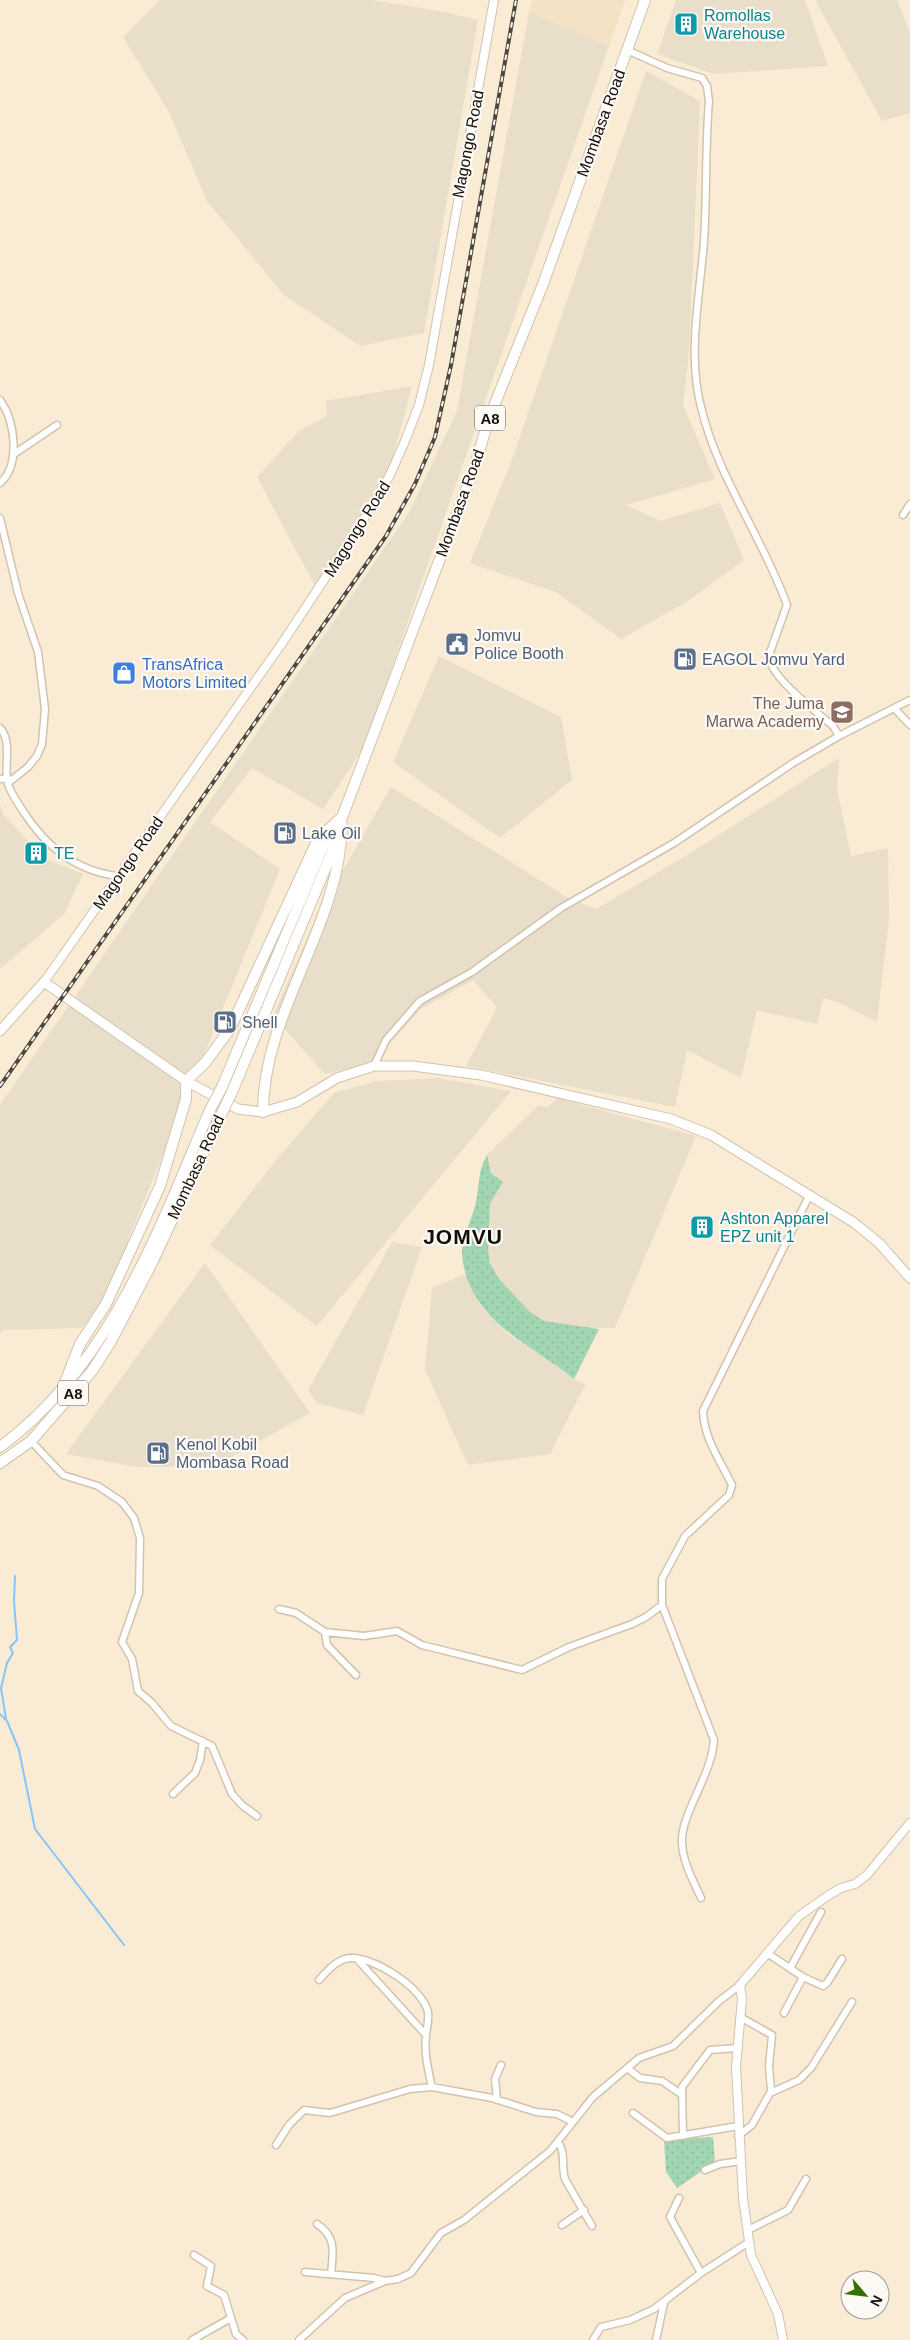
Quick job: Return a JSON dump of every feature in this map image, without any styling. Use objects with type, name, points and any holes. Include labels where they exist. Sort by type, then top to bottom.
[{"type":"highway","name":"Mombasa Road","points":[[0,1447],[16,1436],[82,1366],[108,1328],[169,1216],[232,1092],[333,850],[335,836],[342,816],[475,466],[488,421],[543,284],[645,0]]},
{"type":"highway","points":[[64,1385],[80,1344],[106,1304],[160,1186],[186,1099],[186,1081],[200,1069],[230,1029],[318,839],[342,816]]},
{"type":"highway","points":[[263,1112],[263,1090],[283,1012],[324,915],[338,864],[342,840],[342,816]]},
{"type":"highway","name":"Mombasa Road","points":[[0,1463],[31,1441],[92,1371],[152,1263],[169,1216]]},
{"type":"main road","points":[[44,982],[186,1081],[238,1109],[263,1112],[297,1102],[337,1078],[374,1066],[440,1068],[481,1075],[671,1118],[711,1135],[853,1222],[879,1242],[910,1278]]},
{"type":"main road","name":"Magongo Road","points":[[0,1030],[44,982]]},
{"type":"street","name":"Magongo Road","points":[[44,982],[338,560],[390,475],[419,405],[429,365],[494,0]]},
{"type":"street","points":[[627,50],[667,68],[702,78],[707,86],[709,101],[704,240],[695,380],[701,408],[721,462],[787,605],[769,655],[769,662],[784,682],[833,726],[839,736]]},
{"type":"street","points":[[0,400],[4,405],[11,431],[14,454],[10,471],[0,483]]},
{"type":"street","points":[[14,454],[57,425]]},
{"type":"street","points":[[903,515],[910,504]]},
{"type":"street","points":[[0,518],[18,593],[38,652],[46,709],[42,744],[37,756],[28,767],[8,781],[0,779]]},
{"type":"street","points":[[374,1066],[386,1040],[420,1001],[472,972],[561,908],[674,843],[793,763],[839,736],[910,700]]},
{"type":"street","points":[[894,708],[910,725]]},
{"type":"street","points":[[0,728],[6,737],[8,781],[31,822],[58,852],[76,864],[109,875],[119,876]]},
{"type":"street","points":[[701,1898],[688,1871],[681,1841],[687,1820],[710,1764],[714,1740],[662,1605],[662,1579],[685,1536],[729,1495],[732,1489],[732,1485],[707,1437],[703,1410],[810,1194]]},
{"type":"street","points":[[31,1441],[63,1475],[98,1486],[122,1502],[134,1518],[140,1538],[140,1593],[123,1638],[123,1645],[132,1659],[138,1691],[152,1703],[171,1726],[203,1740],[215,1749],[224,1776],[237,1800],[258,1816]]},
{"type":"street","points":[[279,1609],[296,1613],[325,1632],[364,1636],[396,1631],[422,1645],[522,1670],[569,1647],[632,1624],[646,1617],[662,1605]]},
{"type":"street","points":[[325,1632],[327,1645],[356,1675]]},
{"type":"street","points":[[173,1794],[195,1773],[200,1760],[203,1740]]},
{"type":"street","points":[[305,2272],[385,2281],[398,2280],[411,2273],[441,2233],[464,2220],[540,2159],[558,2142],[593,2096],[639,2058],[673,2046],[730,1991],[740,1985],[792,1923],[810,1907],[841,1888],[855,1884],[867,1876],[910,1823]]},
{"type":"street","points":[[790,1968],[821,1912]]},
{"type":"street","points":[[767,1953],[820,1986],[825,1985],[842,1958]]},
{"type":"street","points":[[357,1959],[426,2035]]},
{"type":"street","points":[[319,1980],[341,1960],[357,1959],[383,1966],[412,1989],[427,2008],[426,2063],[432,2088]]},
{"type":"street","points":[[784,2013],[803,1977]]},
{"type":"street","points":[[740,1985],[740,2017],[737,2048],[738,2136],[749,2242],[754,2266],[778,2314],[783,2340]]},
{"type":"street","points":[[771,2091],[799,2080],[811,2068],[852,2002]]},
{"type":"street","points":[[738,2136],[752,2124],[771,2091],[769,2066],[772,2036],[740,2017]]},
{"type":"street","points":[[683,2136],[681,2094],[687,2078],[710,2050],[737,2048]]},
{"type":"street","points":[[497,2100],[495,2079],[501,2065]]},
{"type":"street","points":[[627,2068],[640,2078],[662,2081],[681,2094]]},
{"type":"street","points":[[276,2145],[289,2125],[304,2110],[330,2113],[410,2089],[432,2088],[497,2100],[536,2112],[557,2114],[573,2122]]},
{"type":"street","points":[[633,2113],[665,2138],[738,2126]]},
{"type":"street","points":[[558,2142],[562,2149],[565,2179],[592,2226]]},
{"type":"street","points":[[705,2170],[720,2164],[741,2161]]},
{"type":"street","points":[[748,2230],[788,2210],[806,2179]]},
{"type":"street","points":[[679,2198],[670,2217],[701,2273]]},
{"type":"street","points":[[562,2225],[584,2210]]},
{"type":"street","points":[[317,2224],[327,2231],[333,2243],[331,2274]]},
{"type":"street","points":[[593,2340],[598,2330],[604,2326],[630,2320],[664,2303],[701,2273],[749,2242]]},
{"type":"street","points":[[194,2255],[211,2266],[207,2286],[224,2295],[236,2334],[243,2340]]},
{"type":"street","points":[[299,2340],[345,2298],[385,2281]]},
{"type":"street","points":[[656,2340],[664,2303]]},
{"type":"street","points":[[192,2340],[231,2318]]},
{"type":"shaded area","points":[[160,0],[371,0],[445,12],[478,20],[424,333],[360,346],[284,295],[207,201],[169,112],[123,37]]},
{"type":"shaded area","points":[[532,0],[625,0],[609,46],[529,12]]},
{"type":"shaded area","points":[[676,0],[805,0],[828,66],[714,74],[657,54]]},
{"type":"shaded area","points":[[815,0],[897,0],[910,33],[910,113],[882,121]]},
{"type":"shaded area","points":[[529,12],[609,46],[364,747],[323,809],[252,768],[210,822],[280,869],[130,1235],[113,1291],[82,1328],[4,1330],[0,1334],[0,1105],[410,511],[457,411]]},
{"type":"shaded area","points":[[646,71],[700,101],[689,352],[683,406],[715,479],[626,505],[661,521],[720,503],[744,560],[688,601],[621,639],[556,592],[470,563],[513,457]]},
{"type":"shaded area","points":[[412,386],[388,475],[315,586],[257,477],[299,431],[327,416],[326,401]]},
{"type":"shaded area","points":[[439,656],[561,717],[572,780],[500,838],[393,762]]},
{"type":"shaded area","points":[[839,758],[837,789],[851,856],[888,848],[889,919],[877,1022],[838,1002],[823,998],[817,1024],[757,1010],[741,1078],[687,1050],[675,1107],[466,1066],[497,1008],[473,980],[421,1009],[372,1063],[325,1074],[273,1016],[317,915],[391,787],[565,896],[596,909],[697,849]]},
{"type":"shaded area","points":[[0,804],[3,814],[45,859],[83,874],[64,914],[0,969]]},
{"type":"shaded area","points":[[437,1078],[511,1091],[317,1326],[210,1245],[277,1159],[334,1093],[377,1081]]},
{"type":"shaded area","points":[[557,1098],[696,1136],[615,1328],[579,1328],[544,1322],[530,1312],[499,1279],[490,1263],[488,1249],[490,1204],[503,1182],[491,1173],[487,1155],[539,1105],[547,1108]]},
{"type":"shaded area","points":[[392,1242],[422,1247],[363,1415],[317,1403],[308,1390]]},
{"type":"shaded area","points":[[205,1263],[310,1413],[215,1466],[137,1467],[66,1454]]},
{"type":"shaded area","points":[[467,1273],[480,1306],[508,1334],[585,1385],[550,1454],[468,1465],[425,1369],[432,1288]]},
{"type":"green space","points":[[487,1155],[491,1173],[503,1182],[490,1204],[488,1249],[490,1263],[499,1279],[530,1312],[544,1321],[599,1329],[574,1379],[503,1328],[476,1297],[467,1277],[462,1249],[477,1199],[480,1173]]},
{"type":"green space","points":[[713,2137],[715,2162],[677,2188],[666,2172],[664,2140]]},
{"type":"waterway","points":[[6,1719],[1,1688],[7,1663],[13,1653],[10,1647],[17,1640],[14,1601],[15,1576]]},
{"type":"waterway","points":[[0,1714],[7,1721],[19,1750],[35,1829],[124,1945]]},
{"type":"railway","points":[[0,1086],[386,536],[415,484],[435,437],[451,365],[516,0]]},
{"type":"place","name":"Romollas Warehouse","points":[[686,24]]},
{"type":"place","name":"Jomvu Police Booth","points":[[457,644]]},
{"type":"place","name":"EAGOL Jomvu Yard","points":[[685,659]]},
{"type":"place","name":"TransAfrica Motors Limited","points":[[124,673]]},
{"type":"place","name":"The Juma Marwa Academy","points":[[842,712]]},
{"type":"place","name":"Lake Oil","points":[[285,833]]},
{"type":"place","name":"TE","points":[[36,853]]},
{"type":"place","name":"Shell","points":[[225,1022]]},
{"type":"place","name":"Ashton Apparel EPZ unit 1","points":[[702,1227]]},
{"type":"place","name":"Kenol Kobil Mombasa Road","points":[[158,1453]]},
{"type":"district","name":"JOMVU","points":[[463,1236]]}]
